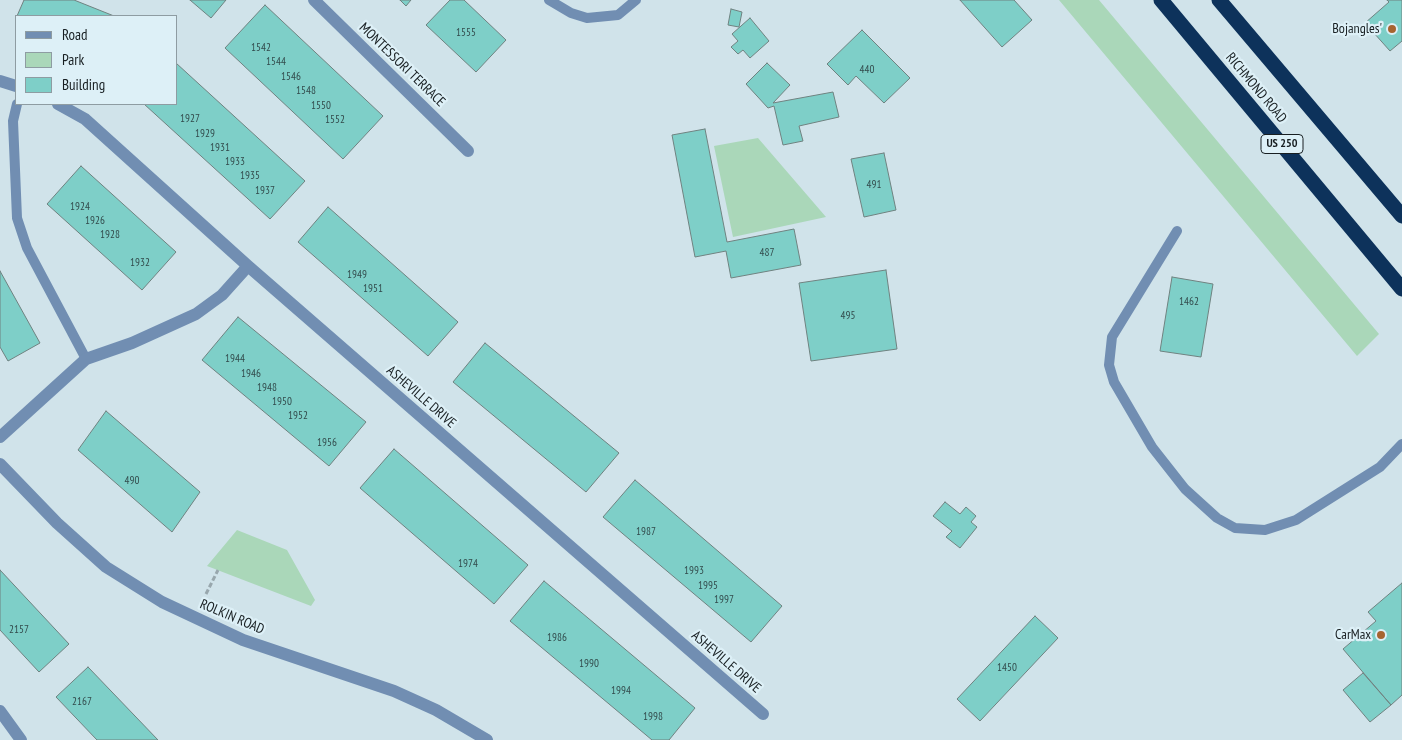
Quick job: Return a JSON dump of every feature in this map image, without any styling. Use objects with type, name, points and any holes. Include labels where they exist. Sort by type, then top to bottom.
[{"type":"highway","name":"RICHMOND ROAD","points":[[1162,0],[1402,289]]},
{"type":"highway","name":"RICHMOND ROAD","points":[[1219,0],[1402,216]]},
{"type":"street","name":"MONTESSORI TERRACE","points":[[314,0],[468,151]]},
{"type":"street","points":[[0,82],[15,86]]},
{"type":"street","name":"ASHEVILLE DRIVE","points":[[60,105],[86,118],[248,266],[763,714]]},
{"type":"street","points":[[0,437],[86,360],[132,344],[196,314],[222,296],[248,266]]},
{"type":"street","name":"ROLKIN ROAD","points":[[0,464],[57,523],[106,567],[162,602],[244,640],[394,691],[436,710],[487,740]]},
{"type":"street","points":[[0,711],[21,740]]},
{"type":"lane","points":[[549,0],[555,6],[587,18],[618,15],[636,0]]},
{"type":"lane","points":[[17,105],[13,121],[17,218],[27,248],[86,360]]},
{"type":"lane","points":[[1177,231],[1112,337],[1109,365],[1114,382],[1152,447],[1191,495],[1217,518],[1235,528],[1265,530],[1296,520],[1380,467],[1402,444]]},
{"type":"path","points":[[206,594],[218,570]]},
{"type":"green space","points":[[1059,0],[1099,0],[1379,334],[1357,356]]},
{"type":"green space","points":[[758,138],[826,217],[733,237],[714,146]]},
{"type":"green space","points":[[237,530],[287,550],[315,600],[311,606],[207,566]]},
{"type":"building","points":[[24,0],[74,0],[112,15],[17,15]]},
{"type":"building","points":[[190,0],[226,0],[211,18]]},
{"type":"building","points":[[400,0],[411,0],[406,6]]},
{"type":"building","points":[[450,0],[464,0],[506,40],[476,72],[426,25]]},
{"type":"building","points":[[960,0],[1014,0],[1032,20],[1002,47]]},
{"type":"building","points":[[1387,0],[1402,0],[1402,41],[1390,51],[1365,23],[1389,2]]},
{"type":"building","points":[[265,5],[383,116],[343,159],[225,48]]},
{"type":"building","points":[[731,9],[742,12],[739,27],[728,25]]},
{"type":"building","points":[[750,18],[769,41],[750,58],[743,50],[738,54],[731,47],[738,41],[732,34]]},
{"type":"building","points":[[862,30],[910,78],[884,103],[856,76],[848,85],[827,64]]},
{"type":"building","points":[[767,63],[790,85],[773,103],[833,92],[839,117],[799,126],[803,141],[783,145],[774,106],[768,108],[746,84]]},
{"type":"building","points":[[178,65],[305,181],[270,219],[145,105],[178,105]]},
{"type":"building","points":[[705,129],[727,242],[794,229],[801,265],[731,278],[726,251],[695,257],[672,135]]},
{"type":"building","points":[[884,153],[896,210],[864,217],[851,159]]},
{"type":"building","points":[[81,166],[176,252],[142,290],[47,204]]},
{"type":"building","points":[[328,207],[458,322],[428,356],[298,242]]},
{"type":"building","points":[[886,270],[897,349],[811,361],[799,283]]},
{"type":"building","points":[[0,271],[40,343],[8,361],[0,347]]},
{"type":"building","points":[[1172,277],[1213,284],[1201,357],[1160,351]]},
{"type":"building","points":[[238,317],[366,422],[329,466],[202,360]]},
{"type":"building","points":[[485,343],[619,453],[586,492],[453,382]]},
{"type":"building","points":[[106,411],[200,492],[172,532],[78,450]]},
{"type":"building","points":[[394,449],[528,565],[494,604],[360,488]]},
{"type":"building","points":[[635,480],[782,606],[751,642],[603,517]]},
{"type":"building","points":[[945,502],[960,514],[966,507],[976,516],[971,522],[977,527],[960,548],[946,537],[952,531],[933,516]]},
{"type":"building","points":[[0,570],[69,644],[39,672],[0,630]]},
{"type":"building","points":[[544,581],[695,708],[669,740],[652,740],[510,621]]},
{"type":"building","name":"CarMax","points":[[1402,583],[1402,695],[1391,705],[1343,649],[1376,621],[1368,612]]},
{"type":"building","points":[[1035,616],[1058,638],[980,721],[957,699]]},
{"type":"building","points":[[88,667],[158,740],[97,740],[56,697]]},
{"type":"building","points":[[1363,673],[1391,705],[1370,722],[1343,690]]},
{"type":"place","name":"Bojangles'","points":[[1392,29]]},
{"type":"place","name":"CarMax","points":[[1381,635]]}]
